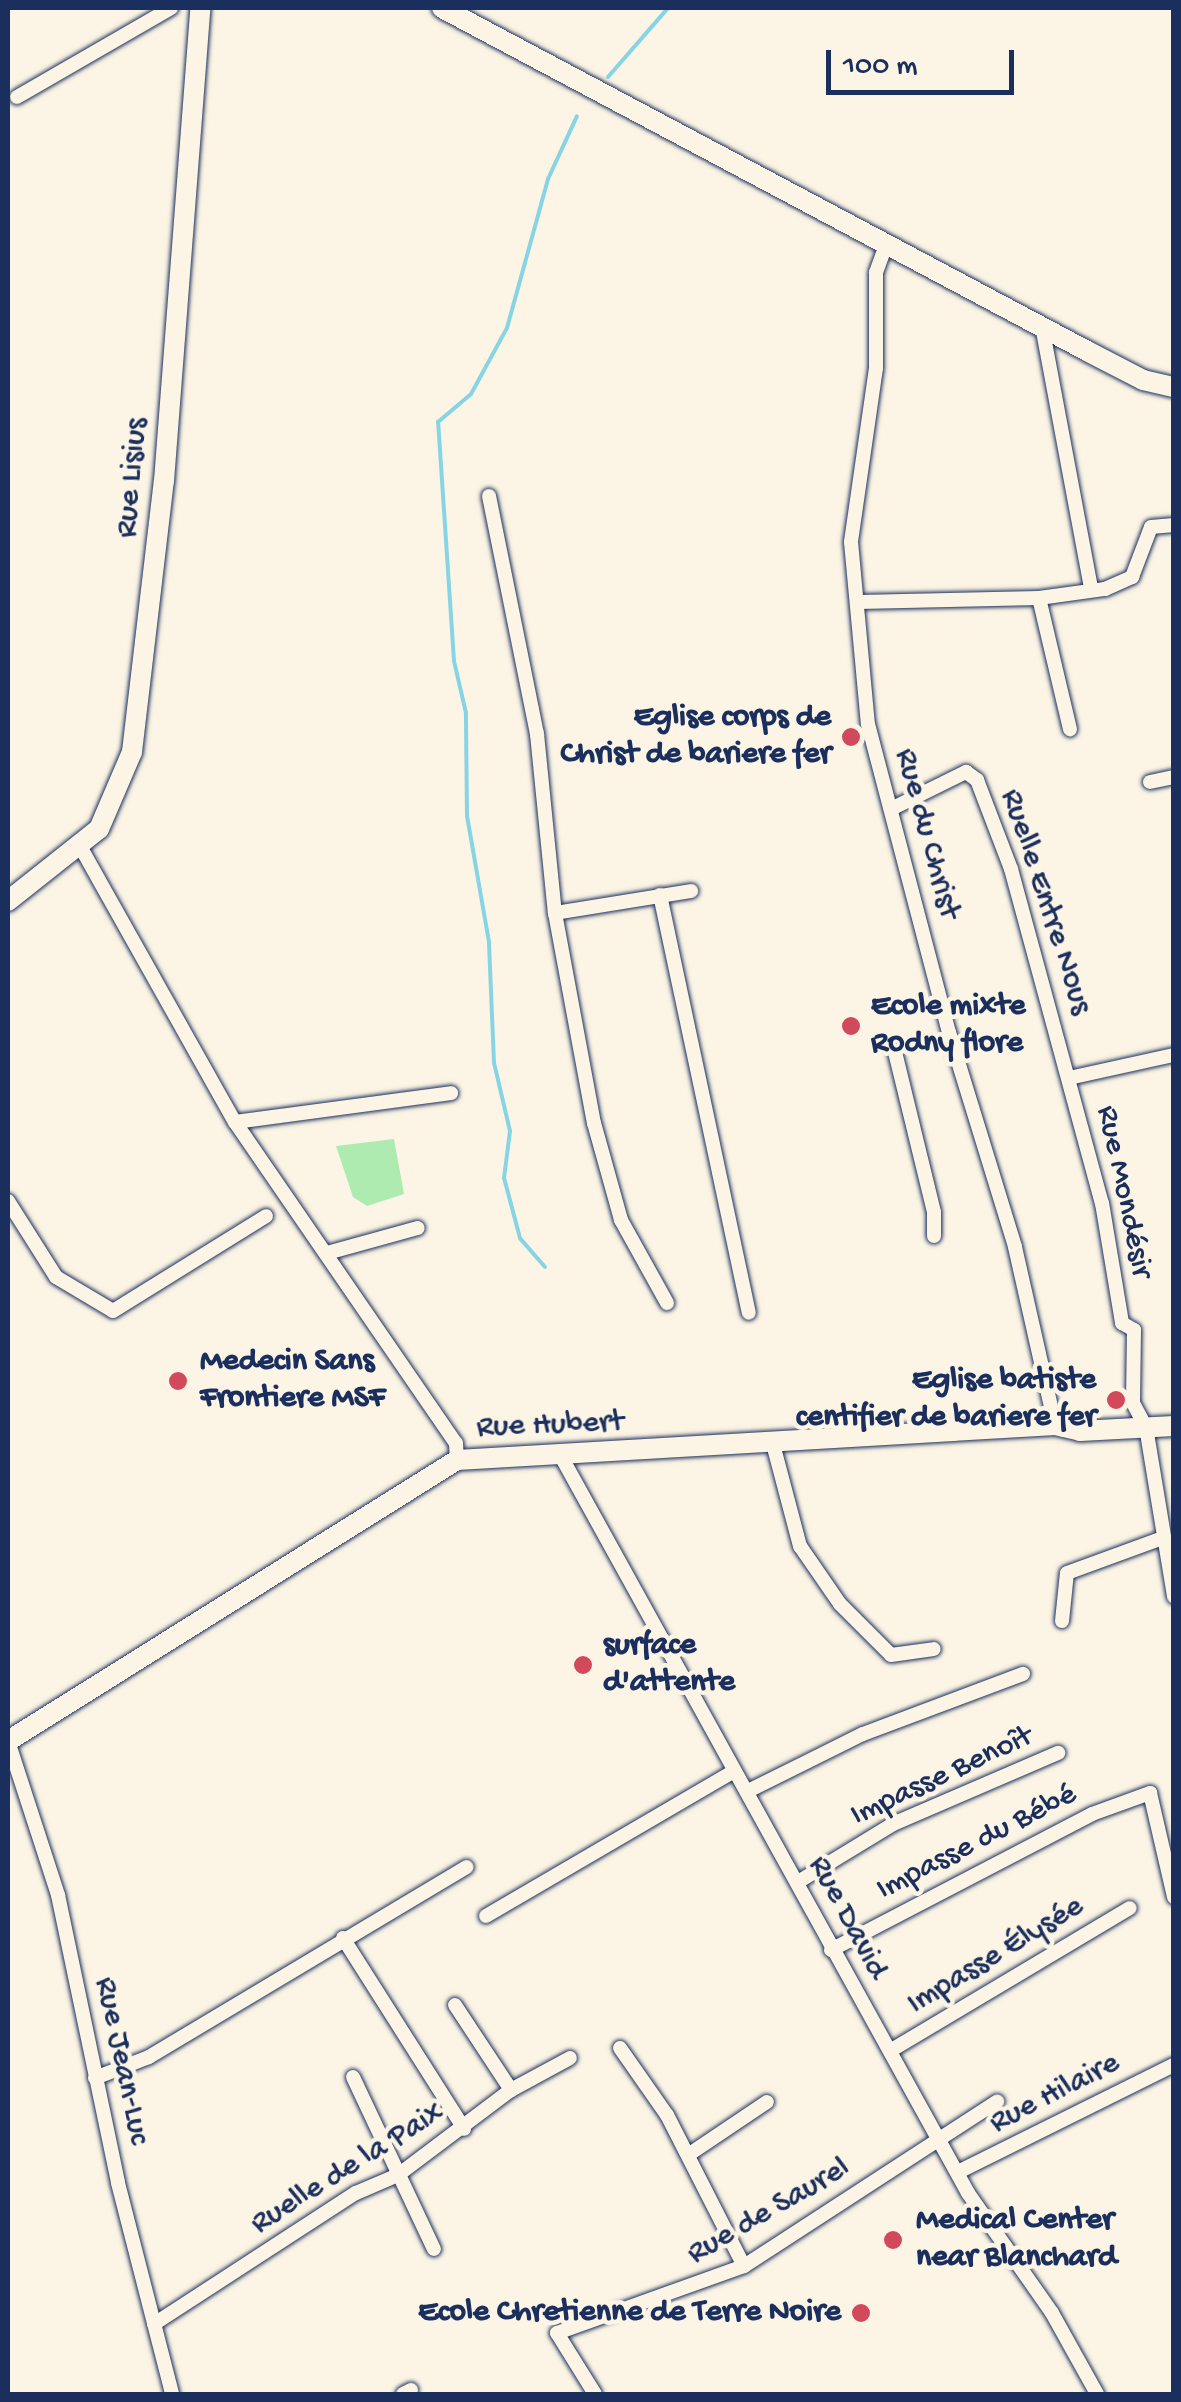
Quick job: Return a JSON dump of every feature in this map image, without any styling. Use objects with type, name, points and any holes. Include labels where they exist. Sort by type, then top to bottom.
[{"type":"street","points":[[17,97],[171,8]]},
{"type":"street","name":"Rue Lisius","points":[[8,901],[86,856],[108,816],[132,752],[159,531],[200,8]]},
{"type":"street","points":[[442,8],[1143,380],[1174,388]]},
{"type":"street","name":"Rue du Christ","points":[[886,246],[876,273],[876,368],[852,506],[850,566],[859,602],[868,724],[1015,1246],[1054,1425]]},
{"type":"street","points":[[1042,326],[1090,588]]},
{"type":"street","points":[[488,496],[537,734],[555,912],[594,1124],[621,1220],[668,1303]]},
{"type":"street","points":[[859,602],[1039,598],[1090,588],[1132,576],[1151,527],[1174,525]]},
{"type":"street","points":[[1039,598],[1070,729]]},
{"type":"street","name":"Ruelle Entre Nous","points":[[891,809],[966,772],[977,780],[1012,868],[1069,1078]]},
{"type":"street","points":[[1150,782],[1174,777]]},
{"type":"street","points":[[86,856],[235,1122],[456,1443],[457,1460]]},
{"type":"street","points":[[555,912],[691,890]]},
{"type":"street","points":[[660,894],[749,1314]]},
{"type":"street","points":[[895,1052],[934,1212],[934,1236]]},
{"type":"street","points":[[1069,1078],[1174,1055]]},
{"type":"street","name":"Rue Mondésir","points":[[1069,1078],[1114,1253],[1122,1324],[1134,1330],[1133,1403],[1146,1427]]},
{"type":"street","points":[[235,1122],[451,1093]]},
{"type":"street","points":[[8,1200],[56,1277],[113,1311],[266,1216]]},
{"type":"street","points":[[327,1253],[418,1228]]},
{"type":"street","name":"Rue Hubert","points":[[8,1741],[457,1460],[562,1458],[1054,1425],[1080,1431],[1174,1426]]},
{"type":"street","points":[[1146,1427],[1160,1539],[1174,1597]]},
{"type":"street","points":[[773,1444],[800,1546],[840,1604],[891,1655],[934,1650]]},
{"type":"street","name":"Rue David","points":[[562,1458],[732,1772],[748,1791],[798,1882],[831,1950],[960,2171],[968,2194],[1052,2313],[1096,2394]]},
{"type":"street","points":[[1062,1621],[1067,1573],[1160,1539]]},
{"type":"street","points":[[748,1791],[863,1734],[1022,1674]]},
{"type":"street","name":"Rue Jean-Luc","points":[[8,1741],[58,1895],[95,2078],[172,2394]]},
{"type":"street","name":"Impasse Benoît","points":[[798,1882],[893,1824],[1058,1753]]},
{"type":"street","points":[[486,1916],[732,1772]]},
{"type":"street","name":"Impasse du Bébé","points":[[831,1950],[1092,1814],[1150,1793],[1174,1897]]},
{"type":"street","points":[[95,2078],[150,2057],[466,1866]]},
{"type":"street","name":"Impasse Élysée","points":[[890,2051],[1130,1908]]},
{"type":"street","points":[[342,1938],[464,2129]]},
{"type":"street","points":[[455,2005],[512,2090]]},
{"type":"street","points":[[620,2048],[688,2156],[744,2266]]},
{"type":"street","name":"Ruelle de la Paix","points":[[154,2324],[356,2193],[398,2175],[512,2090],[570,2058]]},
{"type":"street","name":"Rue Hilaire","points":[[960,2171],[1174,2065]]},
{"type":"street","points":[[353,2077],[434,2249]]},
{"type":"street","points":[[688,2156],[766,2102]]},
{"type":"street","name":"Rue de Saurel","points":[[596,2394],[557,2333],[744,2266],[997,2102]]},
{"type":"green space","points":[[394,1139],[404,1194],[367,1206],[353,1197],[336,1146]]},
{"type":"waterway","points":[[608,77],[668,8]]},
{"type":"waterway","points":[[545,1267],[520,1238],[504,1178],[510,1131],[494,1063],[489,942],[467,816],[466,713],[454,661],[438,422],[471,394],[507,328],[548,179],[577,116]]},
{"type":"place","name":"Eglise corps de Christ de bariere fer","points":[[851,737]]},
{"type":"place","name":"Ecole mixte Rodny flore","points":[[851,1026]]},
{"type":"place","name":"Medecin Sans Frontiere MSF","points":[[178,1381]]},
{"type":"place","name":"Eglise batiste centifier de bariere fer","points":[[1116,1400]]},
{"type":"place","name":"surface d'attente","points":[[583,1665]]},
{"type":"place","name":"Medical Center near Blanchard","points":[[893,2240]]},
{"type":"place","name":"Ecole Chretienne de Terre Noire","points":[[861,2313]]}]
